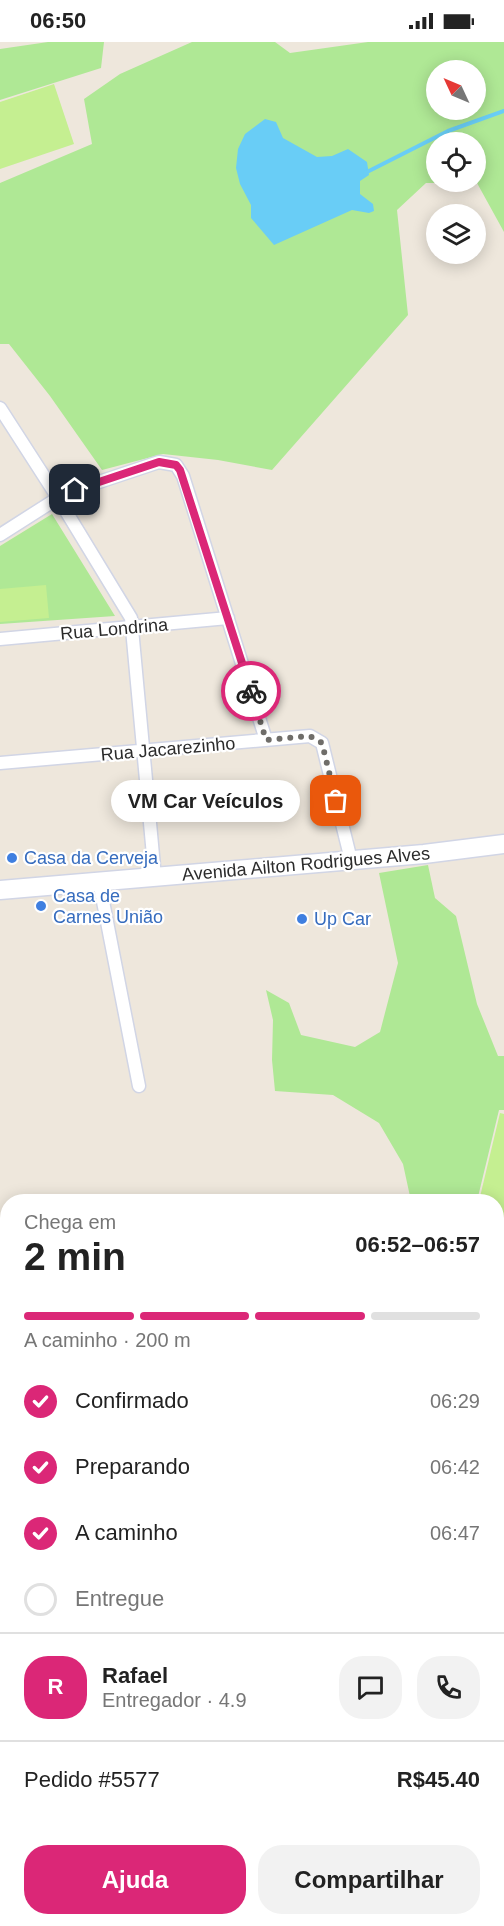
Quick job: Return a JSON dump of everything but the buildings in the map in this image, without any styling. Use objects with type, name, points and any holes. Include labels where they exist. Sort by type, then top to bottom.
[{"type":"main road","name":"Avenida Ailton Rodrigues Alves","points":[[0,890],[467,850],[504,844]]},
{"type":"street","points":[[0,408],[131,618],[155,876]]},
{"type":"street","points":[[0,535],[58,498],[75,490],[159,462],[176,465],[183,476],[266,740]]},
{"type":"street","name":"Rua Londrina","points":[[0,639],[228,618]]},
{"type":"street","name":"Rua Jacarezinho","points":[[0,763],[310,736],[322,743],[351,860]]},
{"type":"street","points":[[99,881],[139,1086]]},
{"type":"green space","points":[[48,42],[104,42],[101,68],[0,100],[0,49]]},
{"type":"green space","points":[[192,42],[275,42],[290,53],[368,42],[504,42],[504,232],[482,192],[486,192],[486,132],[426,132],[426,183],[397,210],[408,315],[272,470],[218,460],[163,454],[102,470],[50,396],[9,344],[0,344],[0,183],[92,144],[84,99],[120,74]]},
{"type":"green space","points":[[54,84],[74,144],[0,169],[0,102]]},
{"type":"green space","points":[[52,514],[115,616],[0,624],[0,546]]},
{"type":"green space","points":[[46,585],[49,618],[0,622],[0,589]]},
{"type":"green space","points":[[428,865],[435,898],[456,916],[477,1004],[498,1056],[504,1056],[504,1110],[499,1110],[479,1194],[409,1194],[403,1164],[379,1123],[333,1095],[275,1091],[272,1060],[273,1020],[266,990],[289,1003],[301,1035],[355,1047],[380,1032],[398,963],[379,873]]},
{"type":"green space","points":[[500,1113],[504,1114],[504,1194],[481,1194]]},
{"type":"water","points":[[265,119],[276,122],[283,138],[317,157],[332,156],[348,149],[367,162],[369,175],[360,181],[360,194],[373,204],[374,211],[369,213],[352,210],[274,245],[251,218],[251,205],[240,184],[236,168],[238,149],[245,134]]},
{"type":"waterway","points":[[365,173],[448,131],[504,111]]},
{"type":"way so far","points":[[251,691],[266,740],[310,736],[322,743],[336,801]]},
{"type":"place","name":"VM Car Veículos","points":[[336,801]]},
{"type":"place","name":"Casa da Cerveja","points":[[12,858]]},
{"type":"place","name":"Casa de Carnes União","points":[[41,906]]},
{"type":"place","name":"Up Car","points":[[302,919]]},
{"type":"route","points":[[75,490],[159,462],[176,465],[183,476],[251,691]]}]
